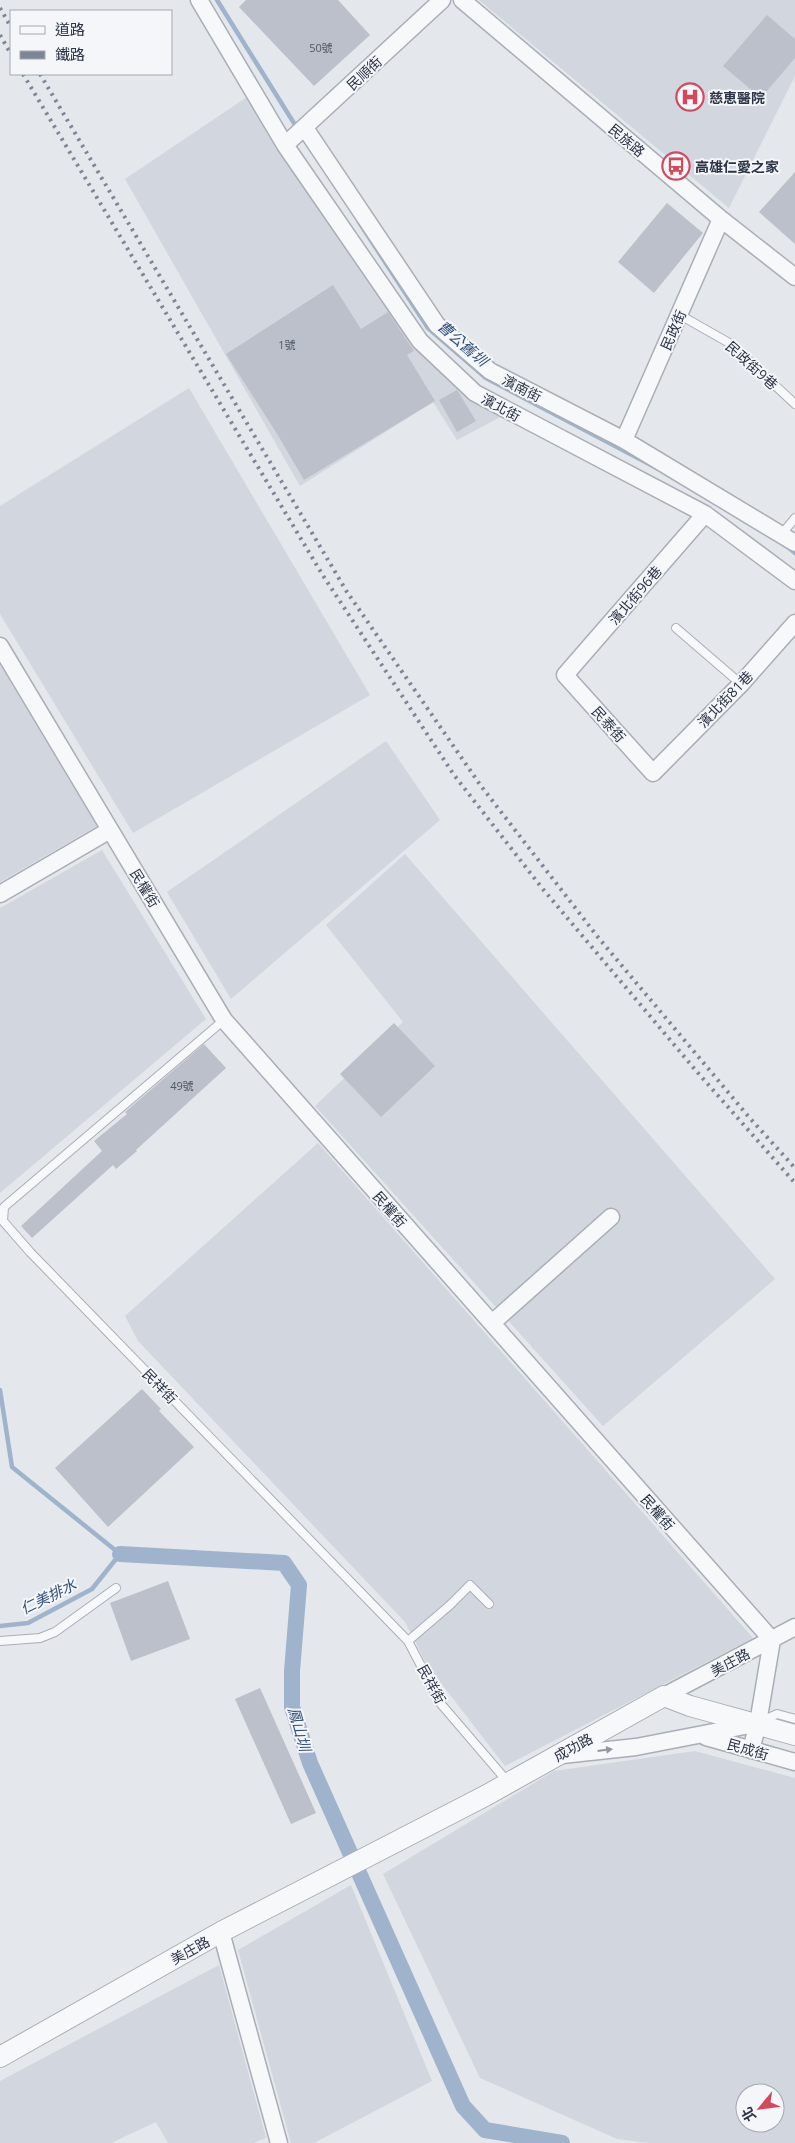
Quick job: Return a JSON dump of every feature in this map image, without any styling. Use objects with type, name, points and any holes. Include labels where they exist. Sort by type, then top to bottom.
[{"type":"street","points":[[199,0],[295,136]]},
{"type":"street","name":"民順街","points":[[295,136],[442,0]]},
{"type":"street","name":"民族路","points":[[462,0],[721,219],[795,277]]},
{"type":"street","name":"濱南街","points":[[295,136],[437,325],[490,371],[624,440],[788,539]]},
{"type":"street","name":"濱北街","points":[[295,136],[420,340],[475,393],[704,514],[795,581]]},
{"type":"street","name":"民政街","points":[[624,440],[721,219]]},
{"type":"street","name":"濱北街96巷","points":[[565,675],[704,514]]},
{"type":"street","name":"濱北街81巷","points":[[653,773],[741,684],[795,623]]},
{"type":"street","name":"民權街","points":[[0,646],[224,1020],[772,1640]]},
{"type":"street","name":"民泰街","points":[[565,675],[653,773]]},
{"type":"street","points":[[0,894],[110,830]]},
{"type":"street","points":[[492,1323],[611,1217]]},
{"type":"street","name":"美庄路","points":[[664,1696],[795,1627]]},
{"type":"street","points":[[751,1750],[764,1726],[772,1640]]},
{"type":"street","points":[[664,1696],[690,1706],[795,1735]]},
{"type":"street","name":"成功路","points":[[383,1850],[664,1696]]},
{"type":"street","points":[[557,1756],[636,1747],[764,1726]]},
{"type":"street","name":"民成街","points":[[701,1735],[795,1762]]},
{"type":"street","name":"美庄路","points":[[0,2057],[221,1932],[383,1850]]},
{"type":"street","points":[[221,1932],[279,2143]]},
{"type":"lane","name":"民政街9巷","points":[[680,314],[731,344],[795,404]]},
{"type":"lane","points":[[788,539],[795,518]]},
{"type":"lane","points":[[676,628],[741,684]]},
{"type":"lane","name":"民祥街","points":[[224,1020],[4,1207],[3,1222],[408,1641],[441,1704],[508,1783]]},
{"type":"lane","points":[[408,1641],[470,1585],[489,1604]]},
{"type":"lane","points":[[0,1641],[40,1638],[55,1632],[116,1588]]},
{"type":"lane","points":[[764,1726],[777,1714],[795,1719]]},
{"type":"shaded area","name":"慈恵醫院","points":[[479,0],[795,0],[795,76],[729,208]]},
{"type":"shaded area","points":[[250,95],[436,363],[512,411],[457,440],[433,402],[300,486],[125,179]]},
{"type":"shaded area","points":[[189,388],[370,695],[133,833],[0,614],[0,506]]},
{"type":"shaded area","points":[[0,665],[97,826],[0,882]]},
{"type":"shaded area","points":[[386,741],[440,820],[231,999],[167,892]]},
{"type":"shaded area","points":[[102,850],[206,1019],[0,1193],[0,908]]},
{"type":"shaded area","points":[[405,854],[775,1279],[603,1426],[315,1106],[403,1022],[326,925]]},
{"type":"shaded area","points":[[318,1143],[753,1638],[505,1766],[427,1665],[405,1622],[138,1341],[125,1316]]},
{"type":"shaded area","points":[[695,1751],[795,1778],[795,2143],[649,2143],[617,2139],[480,2078],[383,1874],[554,1771]]},
{"type":"shaded area","points":[[351,1885],[432,2081],[314,2143],[291,2143],[238,1950]]},
{"type":"shaded area","points":[[219,1965],[266,2138],[253,2143],[168,2143],[156,2122],[111,2143],[0,2143],[0,2081]]},
{"type":"building","points":[[246,0],[338,0],[370,35],[314,86],[239,7]]},
{"type":"building","points":[[767,15],[795,39],[795,58],[761,98],[723,66]]},
{"type":"building","points":[[795,172],[795,244],[759,212]]},
{"type":"building","points":[[667,203],[703,233],[654,293],[618,262]]},
{"type":"building","points":[[333,285],[361,329],[388,312],[414,351],[407,355],[435,401],[304,480],[226,354]]},
{"type":"building","points":[[457,390],[476,421],[457,432],[439,400]]},
{"type":"building","points":[[394,1023],[435,1066],[381,1117],[340,1074]]},
{"type":"building","points":[[204,1044],[226,1068],[137,1151],[116,1169],[113,1165],[32,1238],[21,1226],[102,1151],[94,1141],[127,1114],[125,1112]]},
{"type":"building","points":[[142,1389],[161,1409],[159,1411],[194,1447],[108,1527],[55,1468]]},
{"type":"building","points":[[168,1581],[190,1639],[131,1661],[110,1603]]},
{"type":"building","points":[[260,1688],[316,1813],[291,1824],[235,1699]]},
{"type":"waterway","name":"曹公舊圳","points":[[217,0],[297,128]]},
{"type":"waterway","name":"曹公舊圳","points":[[359,222],[428,328],[486,378],[653,466]]},
{"type":"waterway","name":"曹公舊圳","points":[[788,547],[795,553]]},
{"type":"waterway","name":"鳳山圳","points":[[0,1390],[12,1467],[120,1554],[92,1589],[28,1623],[0,1626]]},
{"type":"waterway","name":"鳳山圳","points":[[120,1554],[284,1563],[299,1585],[292,1671],[292,1707],[310,1763],[463,2106],[485,2130],[562,2143]]},
{"type":"railway","points":[[0,8],[10,25]]},
{"type":"railway","points":[[0,35],[10,52]]},
{"type":"railway","points":[[24,75],[322,574],[454,775],[542,888],[698,1073],[795,1183]]},
{"type":"railway","points":[[41,75],[347,592],[481,786],[597,936],[748,1116],[795,1168]]},
{"type":"place","name":"慈恵醫院","points":[[690,97]]},
{"type":"place","name":"高雄仁愛之家","points":[[676,166]]},
{"type":"water label","name":"仁美排水","points":[[48,1596]]}]
